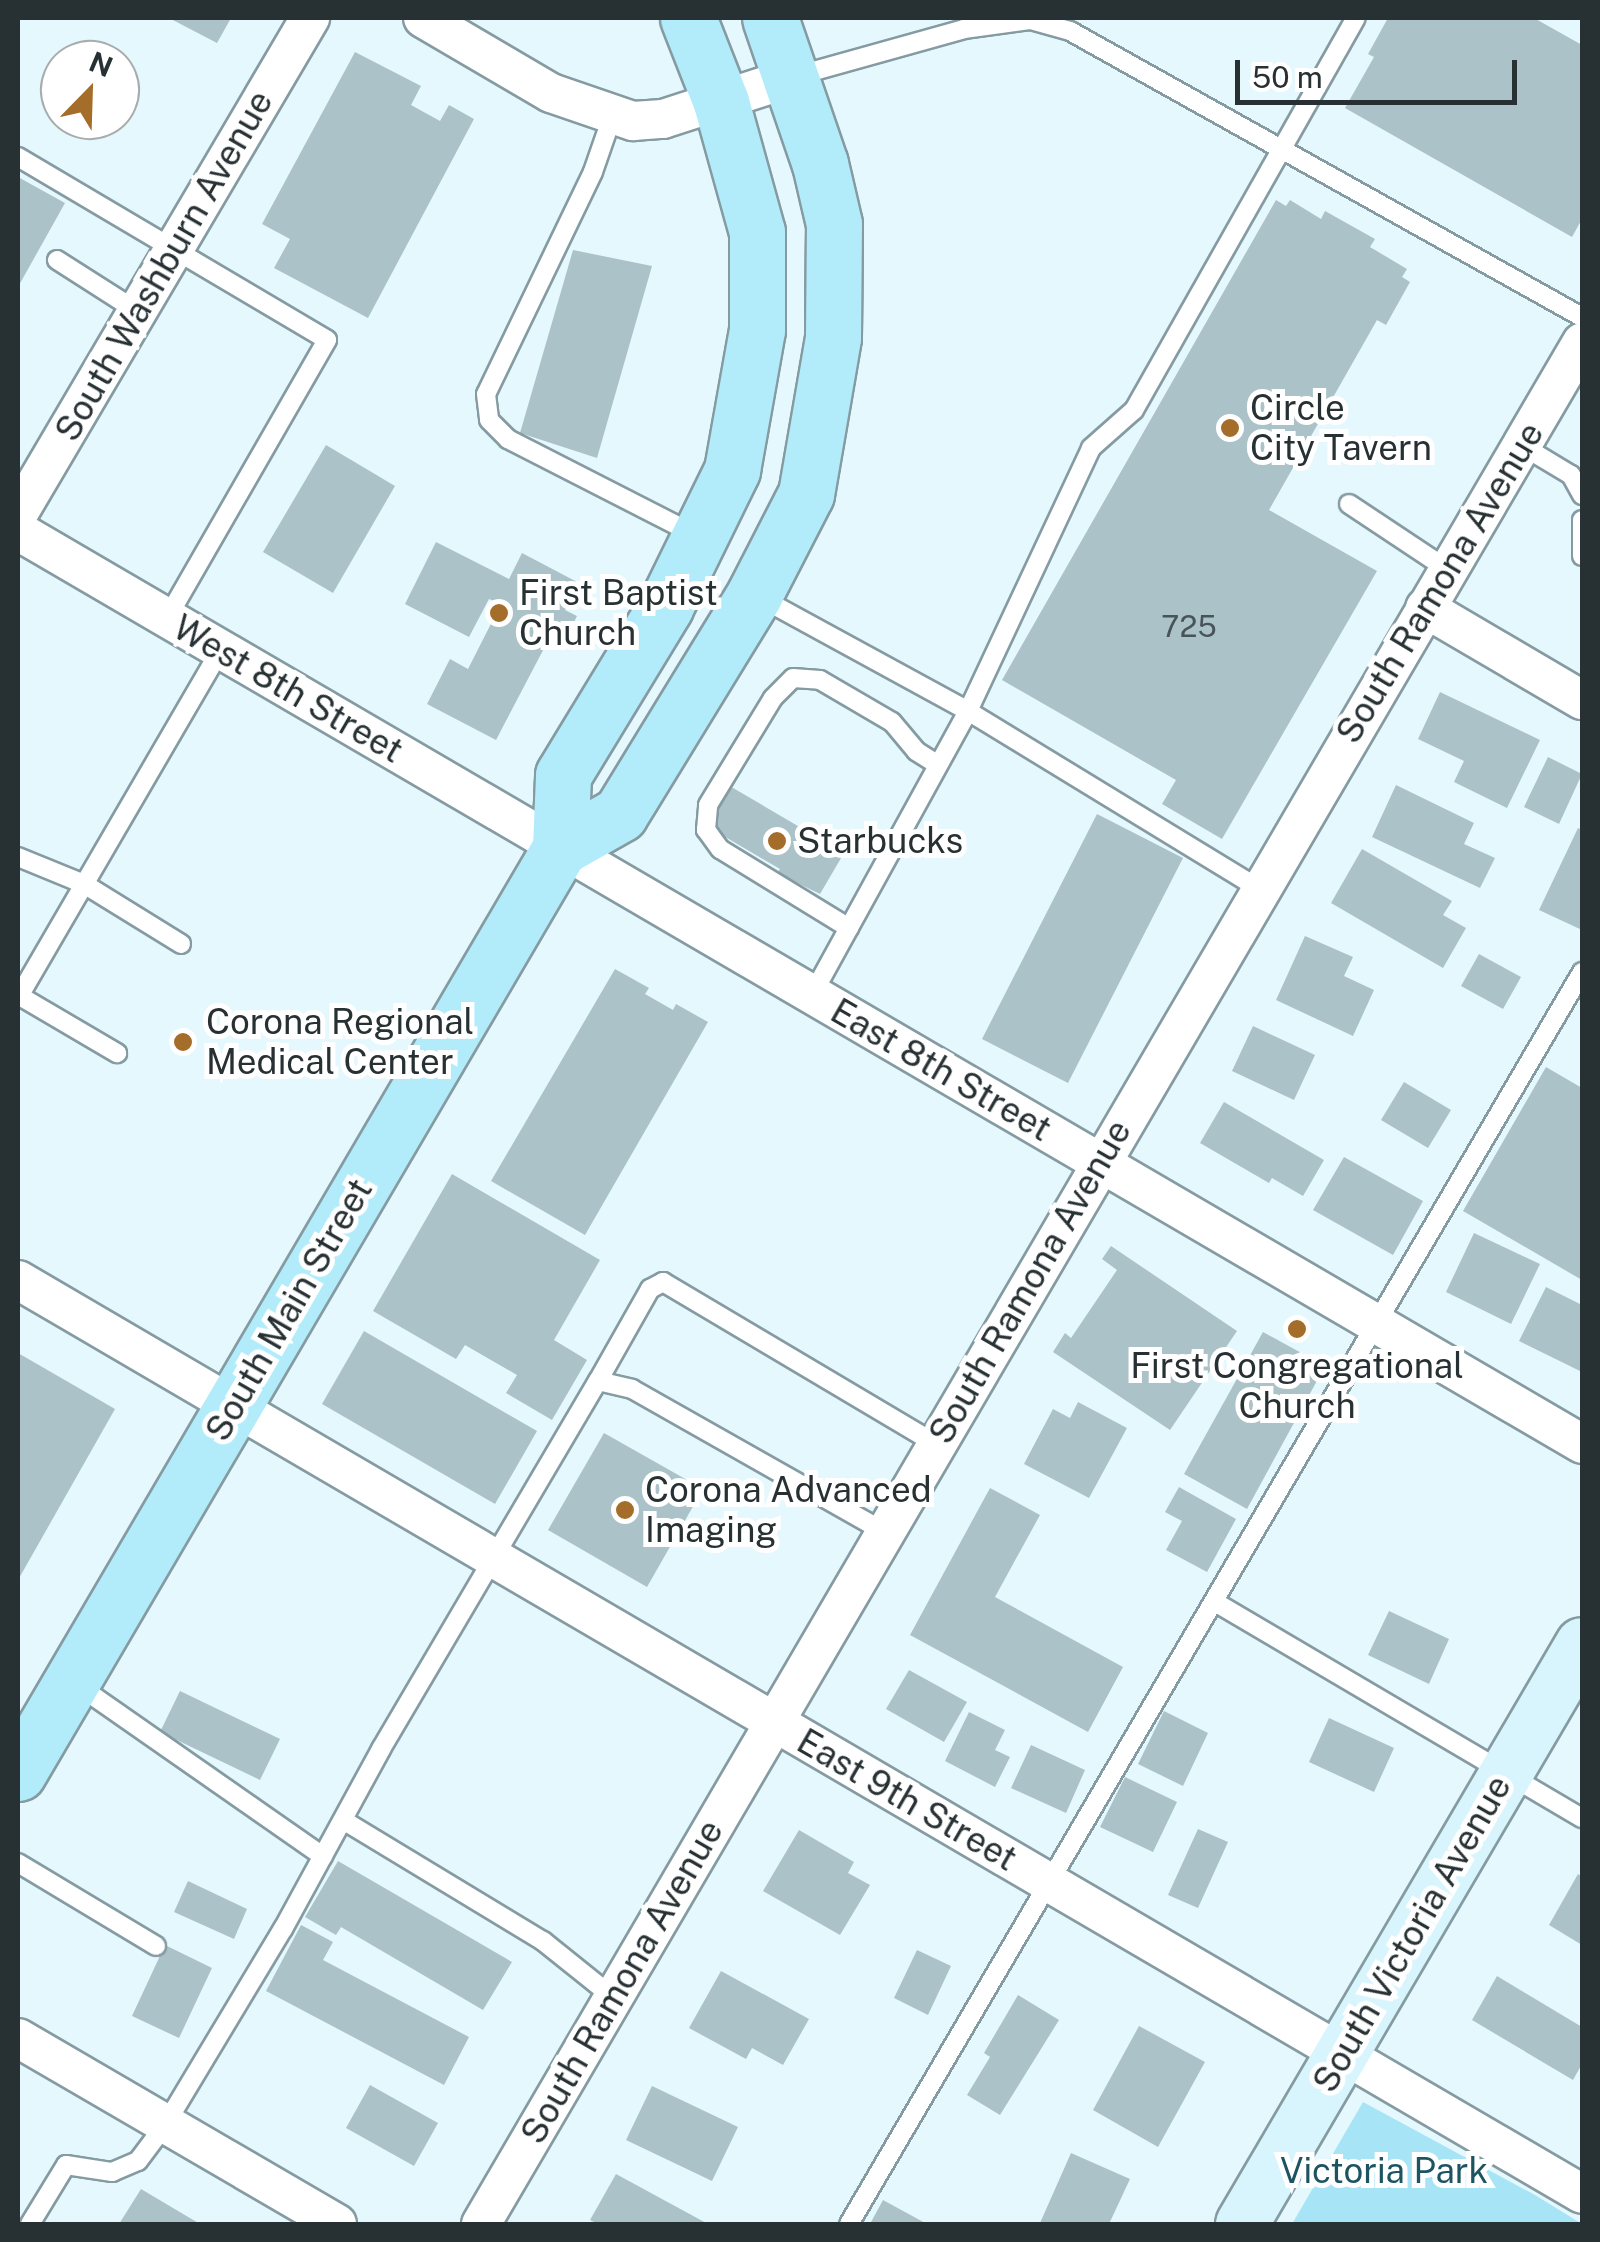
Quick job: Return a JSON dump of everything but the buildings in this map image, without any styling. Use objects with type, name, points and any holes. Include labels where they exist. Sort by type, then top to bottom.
[{"type":"main road","name":"South Main Street","points":[[18,1773],[560,848],[563,775],[665,607],[732,470],[757,330],[757,232],[721,102],[688,18]]},
{"type":"main road","points":[[560,848],[620,814],[754,594],[806,494],[832,337],[834,224],[820,164],[770,18]]},
{"type":"street","name":"South Washburn Avenue","points":[[18,514],[310,18]]},
{"type":"street","points":[[423,18],[551,94],[612,118],[649,121],[721,102],[792,77]]},
{"type":"street","name":"South Ramona Avenue","points":[[480,2224],[1582,342]]},
{"type":"street","name":"West 8th Street","points":[[18,531],[560,848]]},
{"type":"street","points":[[1424,608],[1582,700]]},
{"type":"street","name":"East 8th Street","points":[[560,848],[1582,1444]]},
{"type":"street","name":"East 9th Street","points":[[18,1280],[1582,2194]]},
{"type":"street","name":"South Victoria Avenue","points":[[1242,2224],[1582,1644]]},
{"type":"street","points":[[18,2038],[337,2224]]},
{"type":"lane","points":[[812,995],[968,711],[1091,448],[1134,410],[1356,18]]},
{"type":"lane","points":[[792,77],[964,29],[1030,20],[1070,30],[1582,318]]},
{"type":"lane","points":[[612,118],[594,172],[486,394],[489,420],[508,439],[699,536]]},
{"type":"lane","points":[[18,157],[327,340],[167,618]]},
{"type":"lane","points":[[57,260],[137,311]]},
{"type":"lane","points":[[1521,445],[1571,475],[1582,496]]},
{"type":"lane","points":[[1349,504],[1448,568]]},
{"type":"lane","points":[[1582,520],[1582,556]]},
{"type":"lane","points":[[754,594],[968,711],[1260,889]]},
{"type":"lane","points":[[117,1054],[18,996],[221,650]]},
{"type":"lane","points":[[849,928],[720,849],[706,830],[708,806],[773,698],[793,678],[820,680],[892,722],[916,751],[938,765]]},
{"type":"lane","points":[[18,858],[84,884],[180,944]]},
{"type":"lane","points":[[850,2224],[1582,972]]},
{"type":"lane","points":[[30,2224],[66,2165],[112,2172],[138,2161],[165,2124],[650,1289],[663,1282],[936,1444]]},
{"type":"lane","points":[[598,1381],[632,1390],[885,1532]]},
{"type":"lane","points":[[1215,1602],[1582,1818]]},
{"type":"lane","points":[[72,1680],[323,1856]]},
{"type":"lane","points":[[343,1820],[543,1941],[613,1998]]},
{"type":"lane","points":[[18,1863],[156,1946]]},
{"type":"green space","name":"Victoria Park","points":[[1363,2102],[1535,2195],[1582,2224],[1292,2224]]},
{"type":"place","name":"Circle City Tavern","points":[[1230,428]]},
{"type":"place","name":"First Baptist Church","points":[[499,613]]},
{"type":"place","name":"Starbucks","points":[[777,841]]},
{"type":"place","name":"Corona Regional Medical Center","points":[[183,1042]]},
{"type":"place","name":"First Congregational Church","points":[[1297,1329]]},
{"type":"place","name":"Corona Advanced Imaging","points":[[625,1510]]}]
